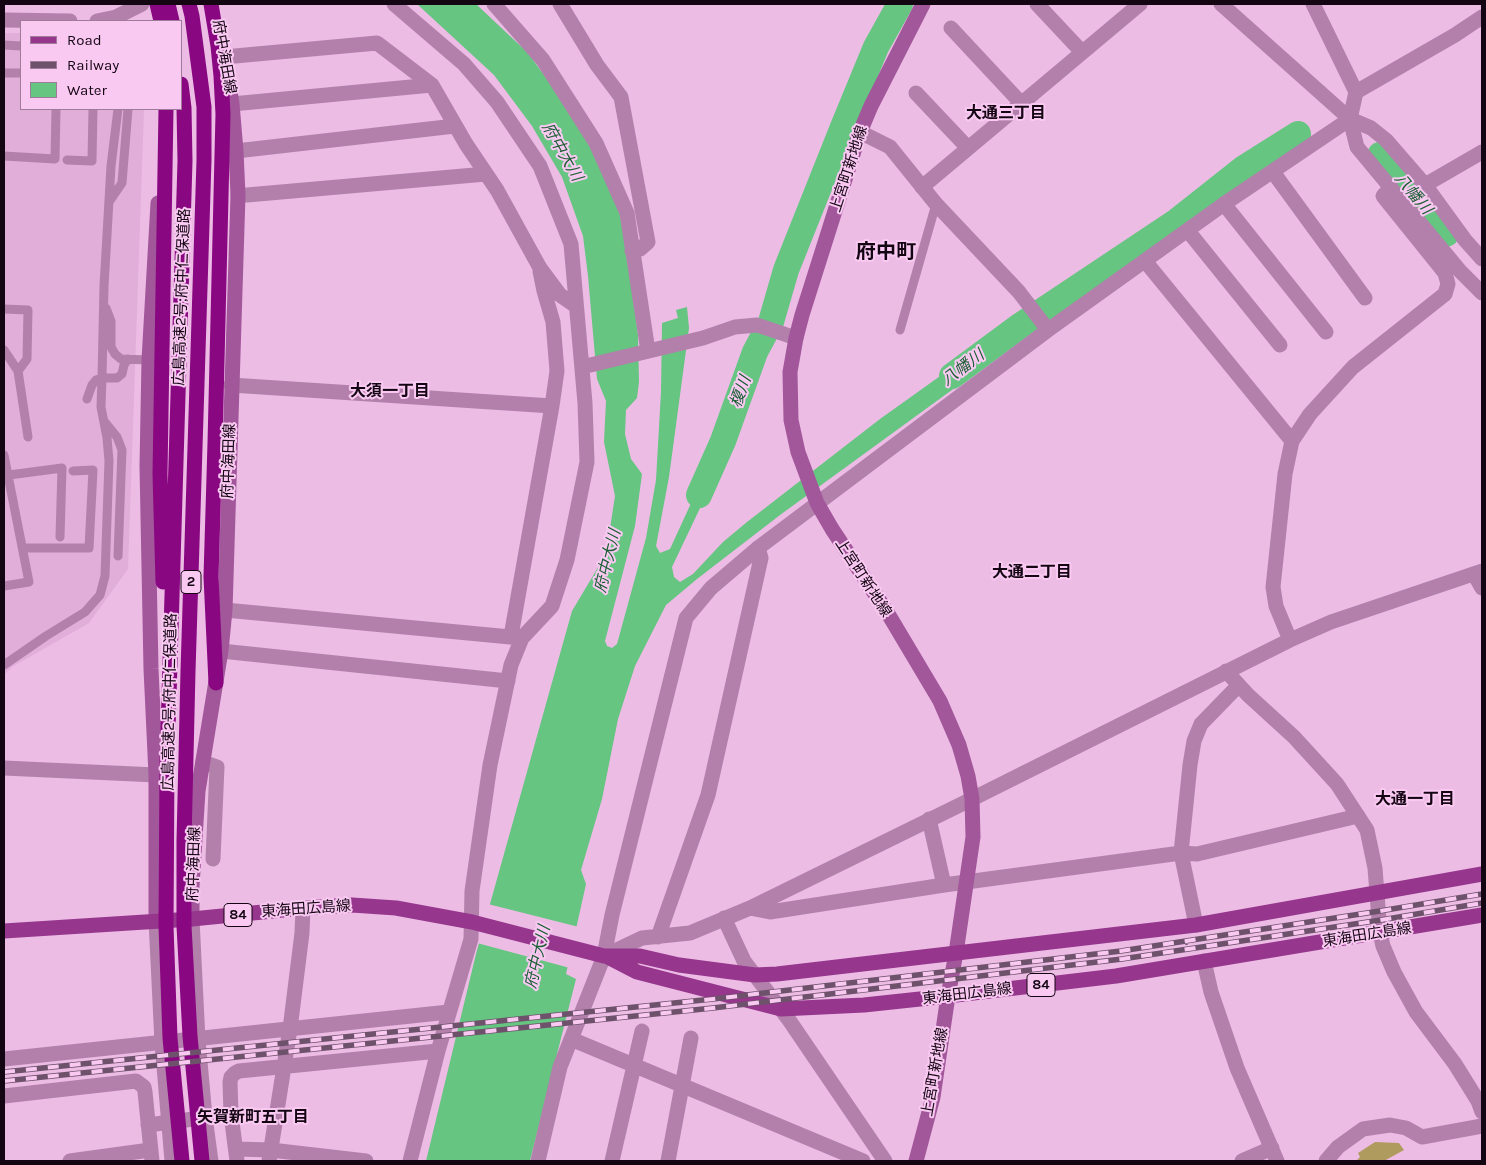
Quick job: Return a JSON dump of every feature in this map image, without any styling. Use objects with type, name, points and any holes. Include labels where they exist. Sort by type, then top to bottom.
[{"type":"highway","points":[[157,4],[159,20]]},
{"type":"highway","points":[[168,4],[172,20]]},
{"type":"highway","name":"広島高速2号;府中仁保道路","points":[[189,4],[204,107],[204,160],[188,670],[184,916],[190,1036],[202,1161]]},
{"type":"highway","points":[[212,4],[218,46],[223,114],[211,577],[216,683]]},
{"type":"highway","name":"広島高速2号;府中仁保道路","points":[[182,92],[185,161],[167,763],[166,926],[170,1038],[182,1161]]},
{"type":"highway","points":[[156,775],[166,631],[160,474],[166,110]]},
{"type":"main road","points":[[153,4],[159,20]]},
{"type":"main road","name":"府中海田線","points":[[192,919],[192,886],[198,790],[221,651],[225,610],[238,195],[232,104],[212,4]]},
{"type":"main road","name":"上宮町新地線","points":[[916,1161],[932,1097],[956,953],[973,837],[972,799],[959,745],[940,701],[887,612],[832,530],[815,498],[798,452],[791,420],[790,372],[802,315],[860,132],[871,106],[923,4]]},
{"type":"main road","points":[[156,921],[156,775],[151,669],[146,466],[149,360],[162,110]]},
{"type":"main road","name":"東海田広島線","points":[[4,931],[192,919],[352,905],[396,908],[476,923],[604,956],[640,956],[679,965],[755,975],[1191,929],[1482,874]]},
{"type":"main road","name":"東海田広島線","points":[[604,956],[637,972],[781,1009],[864,1005],[1116,976],[1482,915]]},
{"type":"street","points":[[102,20],[116,17],[142,4]]},
{"type":"street","points":[[225,610],[517,637],[552,606],[566,560],[586,462],[587,366],[576,306],[571,244],[540,166],[497,102],[464,64],[394,4]]},
{"type":"street","points":[[494,4],[543,60],[596,143],[627,213],[644,351]]},
{"type":"street","points":[[560,4],[597,65],[622,97],[648,242],[640,249],[632,251]]},
{"type":"street","points":[[1037,4],[1082,52]]},
{"type":"street","points":[[922,187],[1140,4]]},
{"type":"street","points":[[1221,4],[1350,119],[1372,128],[1386,140],[1482,259]]},
{"type":"street","points":[[1313,4],[1356,92],[1350,119],[1357,147],[1460,271],[1482,293]]},
{"type":"street","points":[[1356,92],[1455,36],[1482,17]]},
{"type":"street","points":[[4,20],[20,20]]},
{"type":"street","points":[[951,28],[1021,103]]},
{"type":"street","points":[[224,57],[378,43],[432,86],[497,190],[540,268],[560,295],[576,306]]},
{"type":"street","points":[[232,104],[432,86]]},
{"type":"street","points":[[916,93],[968,148]]},
{"type":"street","points":[[538,1161],[560,1067],[604,956],[612,915],[686,618],[711,588],[815,498],[913,430],[1048,330],[1224,204],[1350,119]]},
{"type":"street","points":[[236,151],[456,126]]},
{"type":"street","points":[[860,132],[890,147],[936,204],[1019,292],[1048,330]]},
{"type":"street","points":[[1424,185],[1482,152]]},
{"type":"street","points":[[1273,172],[1366,298]]},
{"type":"street","points":[[238,195],[486,174]]},
{"type":"street","points":[[1290,640],[1276,606],[1272,587],[1285,474],[1292,441],[1310,414],[1353,368],[1445,294],[1448,284],[1445,274],[1383,196],[1391,187]]},
{"type":"street","points":[[1224,204],[1326,332]]},
{"type":"street","points":[[1188,230],[1280,345]]},
{"type":"street","points":[[1145,261],[1292,441]]},
{"type":"street","points":[[1460,271],[1482,264]]},
{"type":"street","points":[[410,1161],[438,1051],[476,923],[472,891],[490,765],[517,637],[552,406],[557,371],[553,322],[540,268]]},
{"type":"street","points":[[587,366],[703,338],[736,327],[757,325],[796,338]]},
{"type":"street","points":[[231,385],[552,406]]},
{"type":"street","points":[[658,936],[708,795],[760,558],[758,548]]},
{"type":"street","points":[[604,956],[642,938],[690,933],[750,908],[1226,671],[1331,622],[1478,572],[1482,588]]},
{"type":"street","points":[[221,651],[508,681]]},
{"type":"street","points":[[1226,671],[1239,686],[1300,743],[1337,784],[1367,830],[1375,868],[1382,946],[1416,1012],[1455,1064],[1478,1101],[1482,1112]]},
{"type":"street","points":[[1191,929],[1181,853],[1194,741],[1200,724],[1239,686]]},
{"type":"street","points":[[203,762],[217,767],[213,859]]},
{"type":"street","points":[[4,768],[156,775]]},
{"type":"street","points":[[750,908],[770,912],[944,885],[1181,853],[1197,854],[1358,816]]},
{"type":"street","points":[[929,819],[944,885]]},
{"type":"street","points":[[270,1155],[290,1029],[302,933],[303,908]]},
{"type":"street","points":[[724,918],[744,961],[781,1009],[885,1161]]},
{"type":"street","points":[[192,919],[198,1040],[211,1161]]},
{"type":"street","points":[[156,921],[162,1043],[172,1161]]},
{"type":"street","points":[[1204,961],[1211,992],[1237,1068],[1274,1155],[1242,1161]]},
{"type":"street","points":[[4,1059],[449,1012]]},
{"type":"street","points":[[612,1161],[642,1031]]},
{"type":"street","points":[[668,1161],[691,1038]]},
{"type":"street","points":[[571,1040],[863,1161]]},
{"type":"street","points":[[366,1161],[270,1155],[236,1155],[231,1114],[231,1077],[239,1072],[438,1051]]},
{"type":"street","points":[[4,1096],[136,1081],[144,1086],[151,1156],[70,1161]]},
{"type":"street","points":[[148,1125],[231,1114]]},
{"type":"street","points":[[1326,1161],[1338,1148],[1363,1129],[1390,1125],[1406,1128],[1422,1137],[1482,1126]]},
{"type":"lane","points":[[4,45],[20,46]]},
{"type":"lane","points":[[4,73],[20,73]]},
{"type":"lane","points":[[4,156],[55,159],[56,110]]},
{"type":"lane","points":[[67,160],[92,161],[93,110]]},
{"type":"lane","points":[[4,665],[85,612],[100,596],[105,576],[109,461],[101,407],[111,166],[118,110]]},
{"type":"lane","points":[[109,203],[122,183],[128,110]]},
{"type":"lane","points":[[900,330],[936,204]]},
{"type":"lane","points":[[104,303],[110,321],[111,347],[115,354],[121,359],[149,360]]},
{"type":"lane","points":[[4,310],[28,310],[27,359],[18,371]]},
{"type":"lane","points":[[4,350],[18,371],[28,437]]},
{"type":"lane","points":[[87,400],[92,385],[96,380],[117,378],[122,374],[128,359]]},
{"type":"lane","points":[[103,421],[117,437],[122,450],[118,556]]},
{"type":"lane","points":[[4,455],[29,582],[4,586]]},
{"type":"lane","points":[[9,475],[62,468],[60,537]]},
{"type":"lane","points":[[23,548],[89,548],[93,470],[73,471]]},
{"type":"path","points":[[1187,958],[1191,929]]},
{"type":"shaded area","points":[[4,33],[20,33],[20,110],[144,110],[128,569],[89,623],[12,667],[4,675]]},
{"type":"shaded area","points":[[1375,1142],[1399,1143],[1404,1150],[1384,1161],[1356,1161],[1360,1157],[1358,1153]]},
{"type":"water","name":"府中大川","points":[[417,4],[476,4],[528,53],[574,116],[599,158],[623,216],[638,335],[639,382],[637,398],[626,410],[625,434],[631,459],[642,474],[635,526],[605,641],[607,646],[612,648],[617,644],[646,538],[656,480],[661,392],[662,323],[678,318],[676,310],[687,307],[689,328],[669,477],[656,546],[660,553],[670,549],[710,462],[721,464],[672,567],[674,577],[680,582],[693,574],[723,542],[747,522],[880,419],[978,349],[989,363],[780,515],[666,605],[635,666],[618,719],[602,799],[581,870],[586,884],[566,974],[576,979],[530,1161],[426,1161],[476,954],[572,611],[606,554],[615,496],[604,442],[606,401],[597,379],[583,236],[562,177],[532,126],[494,75]]},
{"type":"pier","points":[[488,904],[579,927],[570,968],[477,943]]},
{"type":"waterway","name":"榎川","points":[[699,495],[723,441],[755,352],[771,322],[786,270],[843,127],[876,47],[900,4]]},
{"type":"waterway","name":"八幡川","points":[[952,376],[1021,325],[1177,221],[1244,168],[1298,134]]},
{"type":"waterway","name":"八幡川","points":[[1380,155],[1395,168],[1446,234]]},
{"type":"railway","points":[[4,1072],[713,999],[1121,951],[1482,894]]},
{"type":"railway","points":[[4,1081],[713,1008],[1122,959],[1482,903]]},
{"type":"district","name":"大通三丁目","points":[[1006,113]]},
{"type":"district","name":"府中町","points":[[886,252]]},
{"type":"district","name":"大須一丁目","points":[[390,391]]},
{"type":"district","name":"大通二丁目","points":[[1032,572]]},
{"type":"district","name":"大通一丁目","points":[[1415,799]]},
{"type":"district","name":"矢賀新町五丁目","points":[[253,1117]]}]
